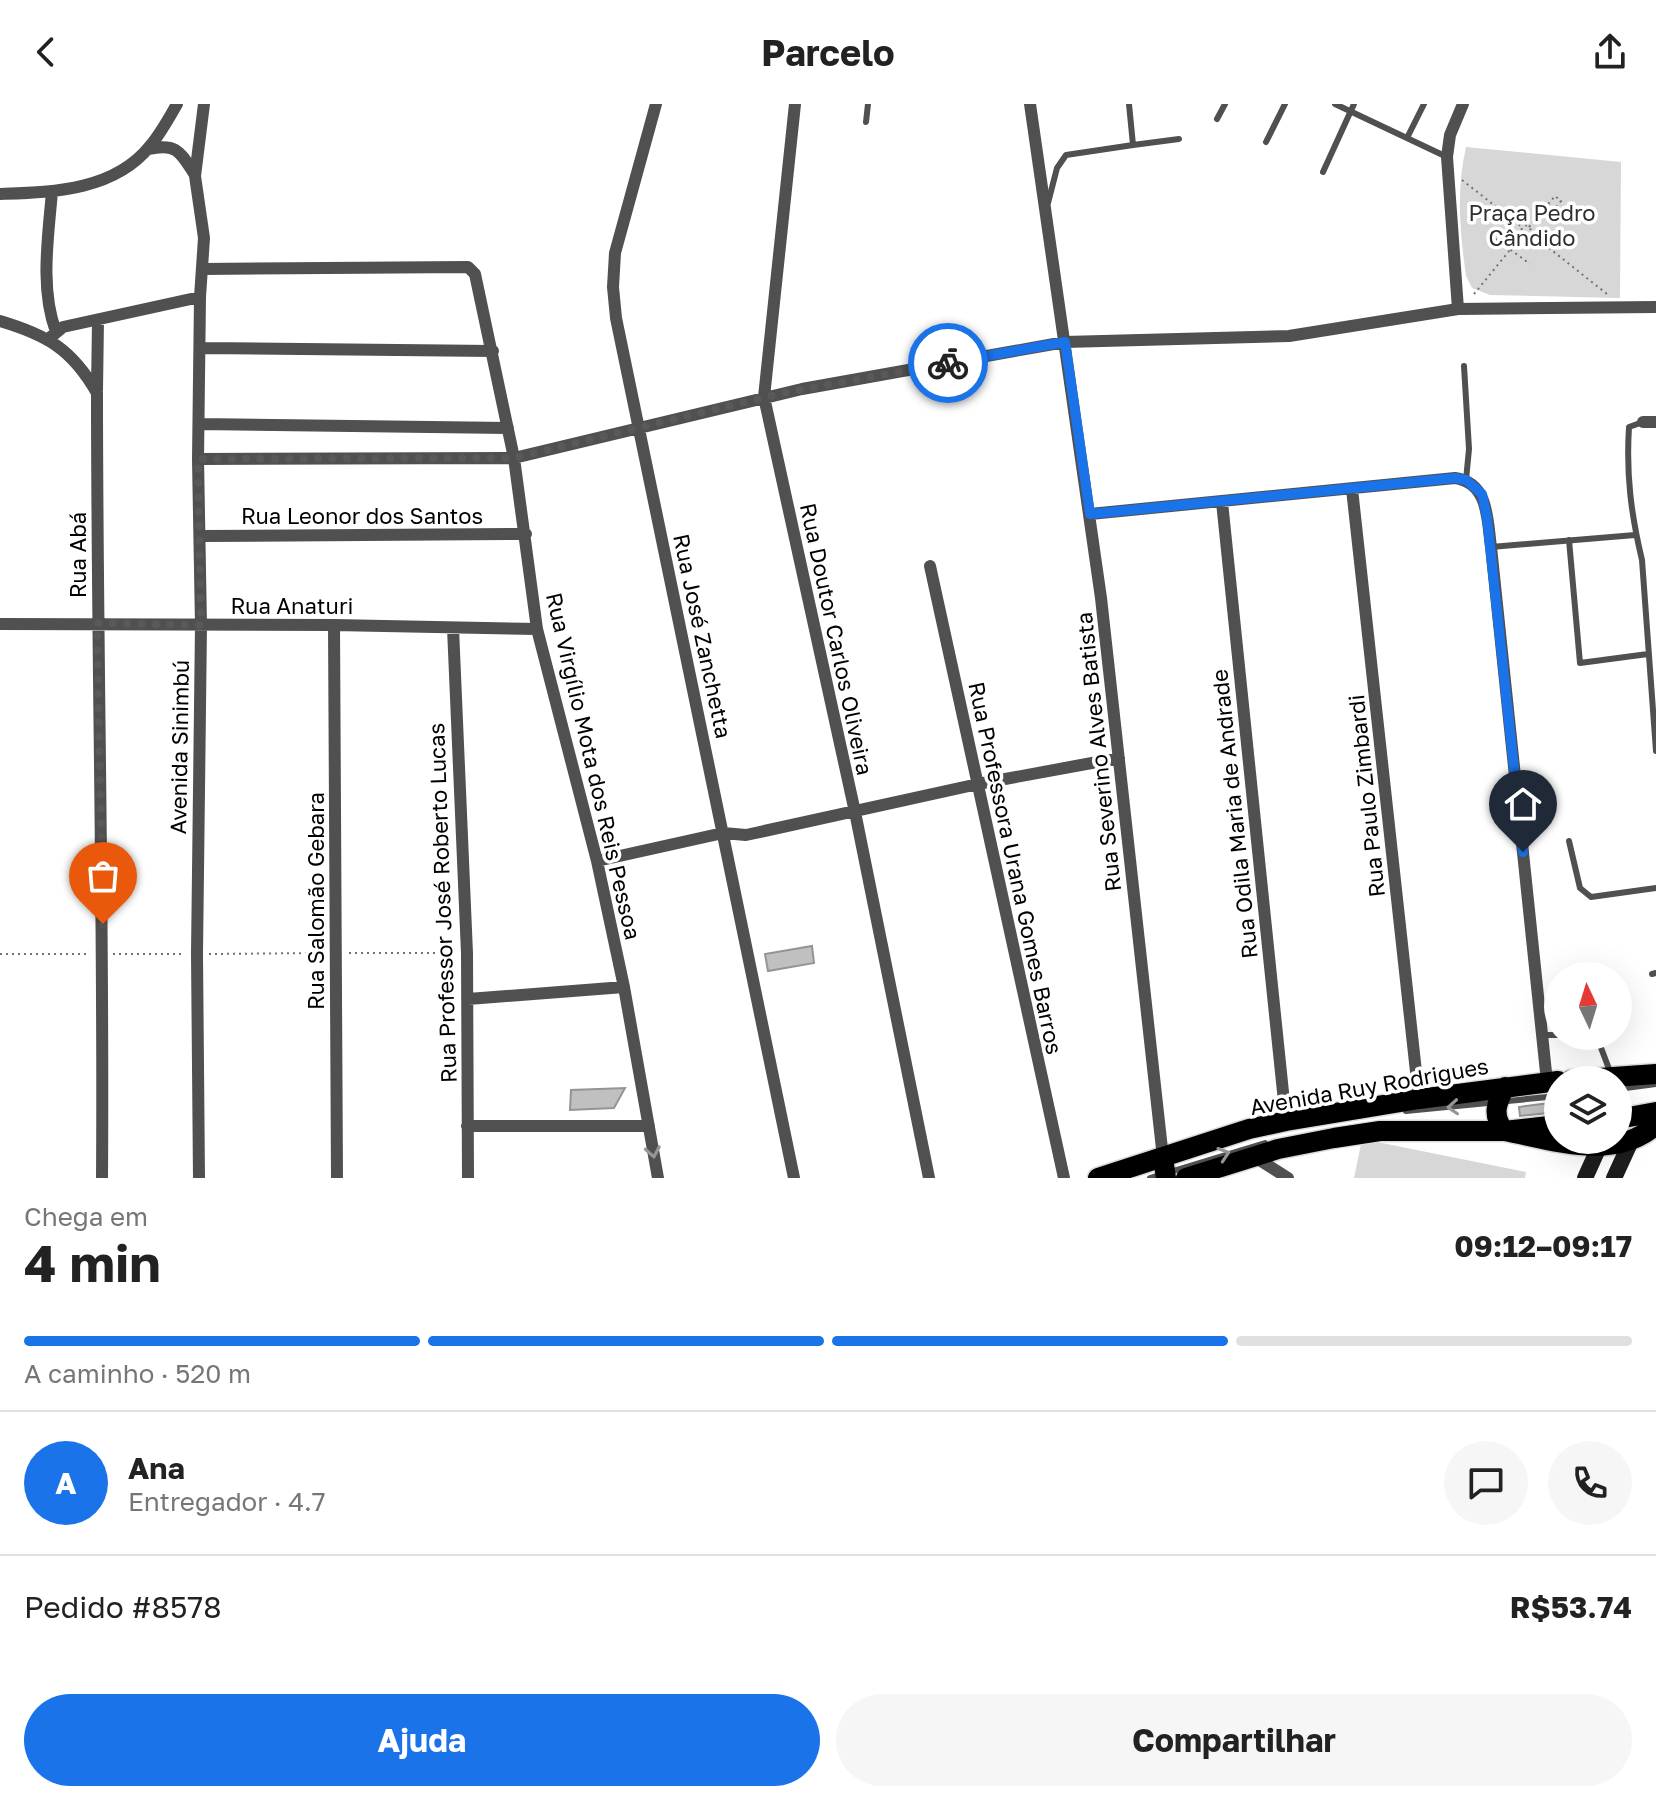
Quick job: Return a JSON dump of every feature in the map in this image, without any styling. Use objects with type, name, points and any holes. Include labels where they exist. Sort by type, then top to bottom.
[{"type":"main road","points":[[1632,1082],[1654,1080]]},
{"type":"main road","name":"Avenida Ruy Rodrigues","points":[[1098,1178],[1166,1171],[1253,1156],[1329,1138],[1501,1111],[1544,1091]]},
{"type":"main road","name":"Avenida Ruy Rodrigues","points":[[1166,1171],[1249,1129],[1419,1099],[1501,1111],[1544,1122]]},
{"type":"main road","points":[[1501,1111],[1544,1130]]},
{"type":"main road","points":[[1614,1178],[1648,1134]]},
{"type":"main road","points":[[1585,1178],[1596,1154]]},
{"type":"street","points":[[0,194],[73,190],[107,177],[148,149],[177,104]]},
{"type":"street","name":"Avenida Sinimbú","points":[[199,1178],[197,954],[201,625],[198,459],[204,238],[195,176],[204,104]]},
{"type":"street","name":"Rua José Zanchetta","points":[[656,104],[615,253],[613,287],[616,318],[794,1178]]},
{"type":"street","name":"Rua Doutor Carlos Oliveira","points":[[795,104],[764,397],[855,812],[929,1178]]},
{"type":"street","name":"Rua Severino Alves Batista","points":[[1030,104],[1090,514],[1166,1171]]},
{"type":"street","points":[[1458,309],[1447,157],[1450,135],[1463,104]]},
{"type":"street","points":[[148,149],[175,148],[195,176]]},
{"type":"street","points":[[52,192],[47,295],[52,336],[85,372],[97,393]]},
{"type":"street","name":"Rua Virgílio Mota dos Reis Pessoa","points":[[203,269],[473,269],[514,458],[537,629],[597,861],[624,987],[658,1178]]},
{"type":"street","points":[[52,336],[63,327],[200,297]]},
{"type":"street","points":[[198,459],[514,458],[764,397],[1065,342],[1289,336],[1458,309],[1656,307]]},
{"type":"street","name":"Rua Abá","points":[[98,320],[97,623],[104,954],[102,1178]]},
{"type":"street","points":[[0,321],[52,336]]},
{"type":"street","points":[[201,348],[493,351]]},
{"type":"street","points":[[199,424],[508,428]]},
{"type":"street","points":[[1090,514],[1455,478],[1466,480],[1482,494],[1491,547],[1542,1035],[1549,1066]]},
{"type":"street","name":"Rua Paulo Zimbardi","points":[[1352,489],[1419,1099]]},
{"type":"street","name":"Rua Odila Maria de Andrade","points":[[1222,502],[1286,1121]]},
{"type":"street","name":"Rua Leonor dos Santos","points":[[200,536],[526,534]]},
{"type":"street","name":"Rua Professora Urana Gomes Barros","points":[[930,566],[1064,1178]]},
{"type":"street","name":"Rua Anaturi","points":[[0,624],[537,629]]},
{"type":"street","name":"Rua Salomão Gebara","points":[[334,625],[337,1178]]},
{"type":"street","name":"Rua Professor José Roberto Lucas","points":[[453,628],[467,953],[468,1178]]},
{"type":"street","points":[[597,861],[723,833],[746,835],[978,784],[1119,758]]},
{"type":"street","points":[[468,999],[624,987]]},
{"type":"street","points":[[467,1126],[649,1126]]},
{"type":"street","points":[[1253,1156],[1288,1178]]},
{"type":"lane","points":[[866,122],[868,104]]},
{"type":"lane","points":[[1129,104],[1133,145]]},
{"type":"lane","points":[[1217,119],[1225,104]]},
{"type":"lane","points":[[1266,142],[1285,104]]},
{"type":"lane","points":[[1335,104],[1353,108],[1447,157]]},
{"type":"lane","points":[[1407,138],[1424,104]]},
{"type":"lane","points":[[1323,172],[1353,108]]},
{"type":"lane","points":[[1047,210],[1057,168],[1066,155],[1179,139]]},
{"type":"lane","points":[[1464,366],[1469,449],[1466,480]]},
{"type":"lane","points":[[1650,422],[1629,427],[1628,488],[1642,560],[1656,751]]},
{"type":"lane","points":[[1491,547],[1635,535]]},
{"type":"lane","points":[[1569,540],[1580,663],[1648,654]]},
{"type":"lane","points":[[1569,841],[1580,888],[1591,897],[1656,888]]},
{"type":"lane","points":[[1166,1171],[1250,1136],[1394,1112],[1501,1111],[1544,1116]]},
{"type":"lane","points":[[1119,1178],[1166,1171],[1245,1148],[1354,1126],[1501,1111]]},
{"type":"path","points":[[1458,177],[1522,227],[1529,227]]},
{"type":"path","points":[[1558,213],[1554,209],[1561,201],[1555,196],[1529,227],[1530,233],[1614,300]]},
{"type":"path","points":[[1522,227],[1523,234]]},
{"type":"path","points":[[1473,295],[1523,234],[1530,233]]},
{"type":"path","points":[[1496,239],[1530,264]]},
{"type":"path","points":[[0,954],[467,953]]},
{"type":"green space","name":"Praça Pedro Cândido","points":[[1466,147],[1621,162],[1620,298],[1490,295],[1472,288],[1466,276],[1460,211]]},
{"type":"green space","points":[[1362,1139],[1526,1172],[1525,1178],[1354,1178]]},
{"type":"building","points":[[812,946],[814,963],[768,971],[765,954]]},
{"type":"building","points":[[625,1088],[614,1108],[570,1110],[571,1090]]},
{"type":"building","points":[[1544,1104],[1544,1113],[1520,1116],[1519,1107]]},
{"type":"way so far","points":[[103,924],[97,623],[201,625],[198,459],[514,458],[783,393],[948,363]]},
{"type":"route","points":[[948,363],[1065,342],[1090,514],[1455,478],[1475,486],[1482,494],[1491,547],[1523,852]]}]
